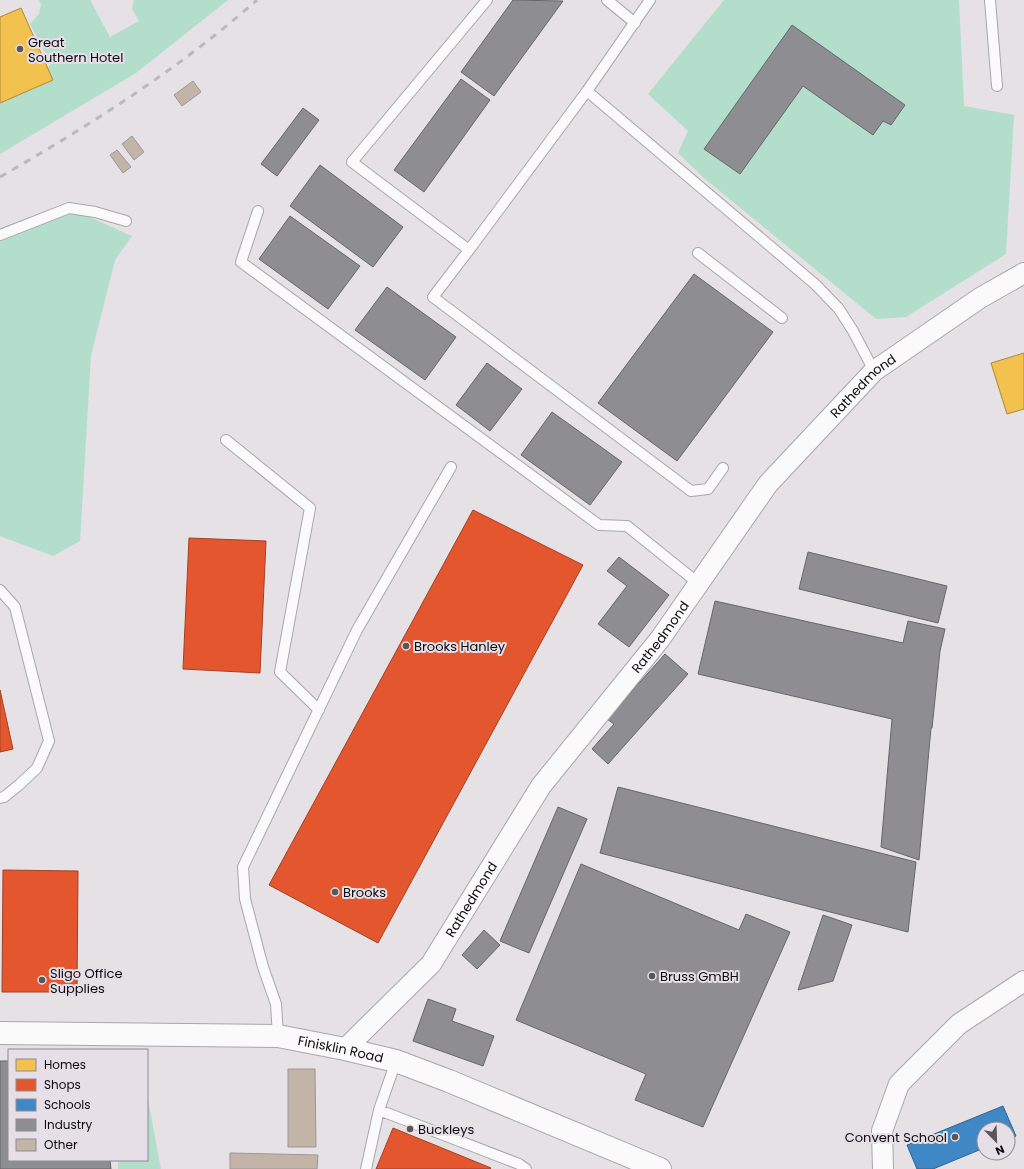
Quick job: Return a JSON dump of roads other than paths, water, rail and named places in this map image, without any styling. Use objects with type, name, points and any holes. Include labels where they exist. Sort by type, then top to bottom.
[{"type":"street","name":"Rathedmond","points":[[344,1049],[431,964],[541,786],[660,639],[768,484],[874,372],[980,298],[1024,273]]},
{"type":"street","points":[[882,1169],[882,1131],[899,1084],[959,1024],[1024,981]]},
{"type":"street","name":"Finisklin Road","points":[[0,1033],[278,1036],[344,1049],[396,1061],[450,1081],[660,1169]]},
{"type":"lane","points":[[469,250],[352,162],[487,0]]},
{"type":"lane","points":[[607,0],[635,23]]},
{"type":"lane","points":[[650,0],[587,91],[433,297],[691,491],[708,489],[723,468]]},
{"type":"lane","points":[[990,0],[997,86]]},
{"type":"lane","points":[[587,91],[730,214],[816,285],[839,309],[853,331],[874,372]]},
{"type":"lane","points":[[0,235],[69,208],[95,212],[126,220]]},
{"type":"lane","points":[[258,211],[241,262],[599,525],[627,526],[698,583]]},
{"type":"lane","points":[[698,253],[782,318]]},
{"type":"lane","points":[[226,440],[310,508],[280,672],[318,710]]},
{"type":"lane","points":[[278,1036],[276,1004],[245,899],[243,867],[357,630],[451,467]]},
{"type":"lane","points":[[0,590],[15,608],[49,741],[37,768],[19,785],[0,798]]},
{"type":"lane","points":[[366,1169],[379,1110],[396,1061]]},
{"type":"lane","points":[[379,1110],[519,1164],[526,1169]]},
{"type":"railway","points":[[0,177],[67,137],[165,73],[257,0]]},
{"type":"place","name":"Great Southern Hotel","points":[[20,49]]},
{"type":"place","name":"Brooks Hanley","points":[[406,646]]},
{"type":"place","name":"Brooks","points":[[335,892]]},
{"type":"place","name":"Bruss GmBH","points":[[652,976]]},
{"type":"place","name":"Sligo Office Supplies","points":[[42,980]]},
{"type":"place","name":"Buckleys","points":[[410,1129]]},
{"type":"place","name":"Convent School","points":[[955,1137]]}]
